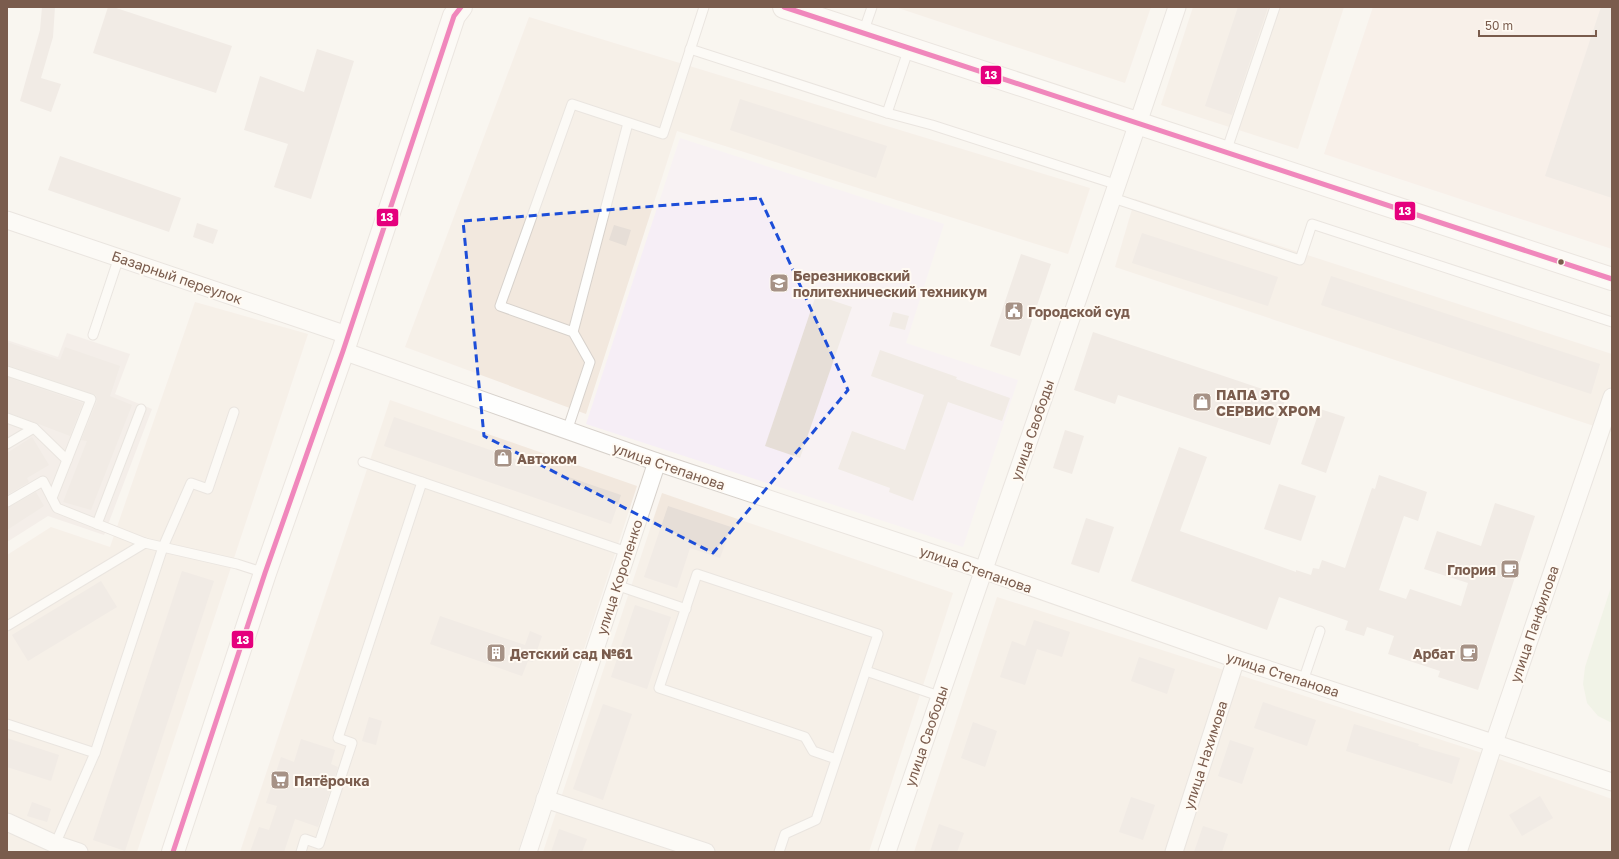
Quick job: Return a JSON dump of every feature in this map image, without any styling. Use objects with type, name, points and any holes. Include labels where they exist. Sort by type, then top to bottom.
[{"type":"main road","points":[[784,7],[1612,279]]},
{"type":"main road","points":[[173,852],[265,573],[345,343],[456,10]]},
{"type":"street","name":"улица Свободы","points":[[887,852],[939,696],[1115,192],[1177,7]]},
{"type":"street","name":"Базарный переулок","points":[[7,220],[119,257],[345,343]]},
{"type":"street","name":"улица Степанова","points":[[345,343],[567,431],[983,570],[1236,659],[1612,782]]},
{"type":"street","name":"улица Панфилова","points":[[1458,852],[1612,397]]},
{"type":"street","name":"улица Короленко","points":[[528,852],[657,462]]},
{"type":"street","name":"улица Нахимова","points":[[1174,852],[1236,659]]},
{"type":"street","points":[[545,799],[706,852]]},
{"type":"street","points":[[7,822],[54,848],[79,852]]},
{"type":"lane","points":[[567,431],[590,362],[573,332],[500,306],[572,104],[663,134],[704,7]]},
{"type":"lane","points":[[863,33],[872,7]]},
{"type":"lane","points":[[1226,152],[1275,7]]},
{"type":"lane","points":[[887,114],[909,48]]},
{"type":"lane","points":[[690,49],[887,114],[932,125],[1300,260],[1312,224],[1612,322]]},
{"type":"lane","points":[[573,332],[628,123]]},
{"type":"lane","points":[[93,335],[119,257]]},
{"type":"lane","points":[[7,370],[91,399],[52,498]]},
{"type":"lane","points":[[97,524],[141,409]]},
{"type":"lane","points":[[54,848],[95,752],[163,547],[191,483],[208,489],[234,412]]},
{"type":"lane","points":[[7,418],[34,428],[67,460]]},
{"type":"lane","points":[[7,444],[34,428]]},
{"type":"lane","points":[[363,462],[627,552]]},
{"type":"lane","points":[[7,502],[43,481],[57,508],[144,543],[237,564],[265,573]]},
{"type":"lane","points":[[301,852],[305,839],[319,844],[348,758],[352,743],[338,738],[422,482]]},
{"type":"lane","points":[[7,626],[144,543]]},
{"type":"lane","points":[[779,852],[785,834],[816,820],[878,634],[697,574],[659,688],[805,737],[813,751],[836,759]]},
{"type":"lane","points":[[616,585],[686,609]]},
{"type":"lane","points":[[1303,681],[1320,631]]},
{"type":"lane","points":[[866,671],[939,696]]},
{"type":"lane","points":[[7,724],[95,752]]},
{"type":"highlighted area","points":[[760,198],[848,390],[713,553],[484,436],[463,221]]},
{"type":"shaded area","points":[[895,7],[1151,7],[1125,83]]},
{"type":"shaded area","points":[[1193,7],[1344,7],[1298,149],[1161,105]]},
{"type":"shaded area","points":[[1373,7],[1612,7],[1612,249],[1324,154]]},
{"type":"shaded area","points":[[529,17],[1090,188],[1068,254],[677,131],[586,414],[405,347]]},
{"type":"shaded area","name":"Березниковский политехнический техникум","points":[[680,138],[944,224],[906,343],[1018,380],[963,547],[586,424]]},
{"type":"shaded area","points":[[1135,199],[1612,354],[1612,432],[1115,267]]},
{"type":"shaded area","points":[[195,302],[308,334],[137,852],[7,852],[7,555],[51,527],[110,547]]},
{"type":"shaded area","points":[[67,333],[130,354],[115,394],[152,409],[104,535],[48,516],[7,542],[7,340],[58,357]]},
{"type":"shaded area","points":[[390,400],[637,486],[518,852],[240,852]]},
{"type":"shaded area","points":[[662,493],[953,593],[869,852],[543,852]]},
{"type":"shaded area","points":[[997,597],[1479,752],[1612,799],[1612,852],[914,852]]},
{"type":"green space","points":[[1612,584],[1612,723],[1598,716],[1587,703],[1583,684],[1585,667]]},
{"type":"building","points":[[42,7],[55,7],[53,37],[41,78],[61,84],[51,112],[20,101],[40,30]]},
{"type":"building","points":[[108,7],[113,7],[232,46],[216,93],[93,53]]},
{"type":"building","points":[[1238,7],[1268,7],[1232,115],[1205,106]]},
{"type":"building","points":[[1601,7],[1612,7],[1612,198],[1545,176]]},
{"type":"building","points":[[317,49],[354,61],[311,199],[274,187],[288,144],[244,130],[260,76],[304,92]]},
{"type":"building","points":[[740,99],[887,146],[876,178],[730,130]]},
{"type":"building","points":[[60,156],[181,198],[169,232],[48,190]]},
{"type":"building","points":[[197,223],[218,230],[213,244],[193,237]]},
{"type":"building","points":[[614,225],[631,230],[626,246],[609,240]]},
{"type":"building","points":[[1142,233],[1278,277],[1268,306],[1132,263]]},
{"type":"building","points":[[1021,254],[1051,264],[1020,356],[990,346]]},
{"type":"building","points":[[1331,276],[1600,364],[1591,394],[1321,305]]},
{"type":"building","points":[[816,295],[852,307],[800,458],[765,446]]},
{"type":"building","points":[[893,312],[909,316],[905,330],[889,326]]},
{"type":"building","points":[[1093,332],[1286,397],[1270,445],[1118,395],[1115,404],[1074,390]]},
{"type":"building","points":[[7,342],[60,360],[65,347],[120,366],[110,396],[132,405],[91,510],[63,502],[87,441],[81,440],[97,401],[96,395],[7,365]]},
{"type":"building","points":[[880,350],[957,377],[956,379],[1010,398],[1002,421],[948,402],[913,501],[889,492],[890,488],[838,469],[852,431],[905,450],[924,395],[871,376]]},
{"type":"building","points":[[7,377],[83,403],[70,436],[7,412]]},
{"type":"building","points":[[1320,409],[1345,417],[1326,473],[1301,464]]},
{"type":"building","points":[[394,417],[621,495],[611,524],[384,446]]},
{"type":"building","points":[[1065,430],[1084,436],[1072,474],[1053,468]]},
{"type":"building","points":[[32,437],[49,465],[27,478],[29,482],[7,495],[7,453]]},
{"type":"building","points":[[1179,447],[1207,457],[1180,531],[1296,572],[1296,570],[1311,575],[1313,568],[1319,569],[1322,560],[1345,568],[1372,488],[1375,489],[1379,475],[1427,492],[1418,521],[1404,516],[1379,590],[1406,599],[1410,589],[1461,606],[1468,583],[1424,569],[1437,531],[1481,546],[1495,503],[1535,516],[1478,690],[1438,677],[1440,671],[1388,654],[1394,636],[1367,627],[1364,636],[1345,630],[1348,621],[1279,597],[1267,630],[1131,581]]},
{"type":"building","points":[[1279,484],[1316,496],[1301,541],[1264,529]]},
{"type":"building","points":[[36,492],[44,506],[7,530],[7,508]]},
{"type":"building","points":[[668,506],[731,527],[720,558],[690,548],[677,588],[644,577]]},
{"type":"building","points":[[1086,518],[1114,527],[1099,573],[1071,564]]},
{"type":"building","points":[[182,571],[214,581],[125,851],[93,840]]},
{"type":"building","points":[[101,581],[117,607],[28,661],[12,635]]},
{"type":"building","points":[[635,605],[671,617],[647,689],[611,677]]},
{"type":"building","name":"Детский сад №61","points":[[440,616],[525,645],[530,631],[542,636],[533,662],[528,661],[522,676],[430,644]]},
{"type":"building","points":[[1034,620],[1070,632],[1062,657],[1037,649],[1025,685],[1000,677],[1012,641],[1025,646]]},
{"type":"building","points":[[1139,657],[1175,669],[1167,694],[1131,681]]},
{"type":"building","points":[[1263,702],[1316,720],[1307,746],[1254,728]]},
{"type":"building","points":[[603,704],[632,714],[603,800],[573,789]]},
{"type":"building","points":[[369,717],[382,721],[376,745],[362,741]]},
{"type":"building","points":[[973,722],[997,731],[985,767],[961,758]]},
{"type":"building","points":[[1354,724],[1419,744],[1418,746],[1460,758],[1452,784],[1346,751]]},
{"type":"building","points":[[7,738],[59,755],[51,781],[7,767]]},
{"type":"building","points":[[301,739],[335,750],[331,764],[338,767],[318,827],[295,819],[284,852],[250,852],[259,827],[269,830],[277,806],[266,803],[281,757],[294,762]]},
{"type":"building","points":[[1230,740],[1254,748],[1242,784],[1218,776]]},
{"type":"building","points":[[1540,796],[1553,818],[1522,836],[1509,815]]},
{"type":"building","points":[[1131,797],[1155,805],[1143,840],[1119,832]]},
{"type":"building","points":[[32,802],[51,809],[47,822],[27,816]]},
{"type":"building","points":[[939,824],[964,833],[957,852],[930,852]]},
{"type":"building","points":[[1203,826],[1228,834],[1222,852],[1194,852]]},
{"type":"building","points":[[559,829],[587,839],[582,852],[551,852]]},
{"type":"transit line","name":"13","points":[[173,852],[265,573],[343,351],[454,16],[461,7]]},
{"type":"transit line","name":"13","points":[[784,7],[1612,279]]},
{"type":"place","name":"Березниковский политехнический техникум","points":[[779,283]]},
{"type":"place","name":"Городской суд","points":[[1014,311]]},
{"type":"place","name":"ПАПА ЭТО СЕРВИС ХРОМ","points":[[1202,402]]},
{"type":"place","name":"Автоком","points":[[503,458]]},
{"type":"place","name":"Глория","points":[[1510,569]]},
{"type":"place","name":"Детский сад №61","points":[[496,653]]},
{"type":"place","name":"Арбат","points":[[1469,653]]},
{"type":"place","name":"Пятёрочка","points":[[280,780]]}]
